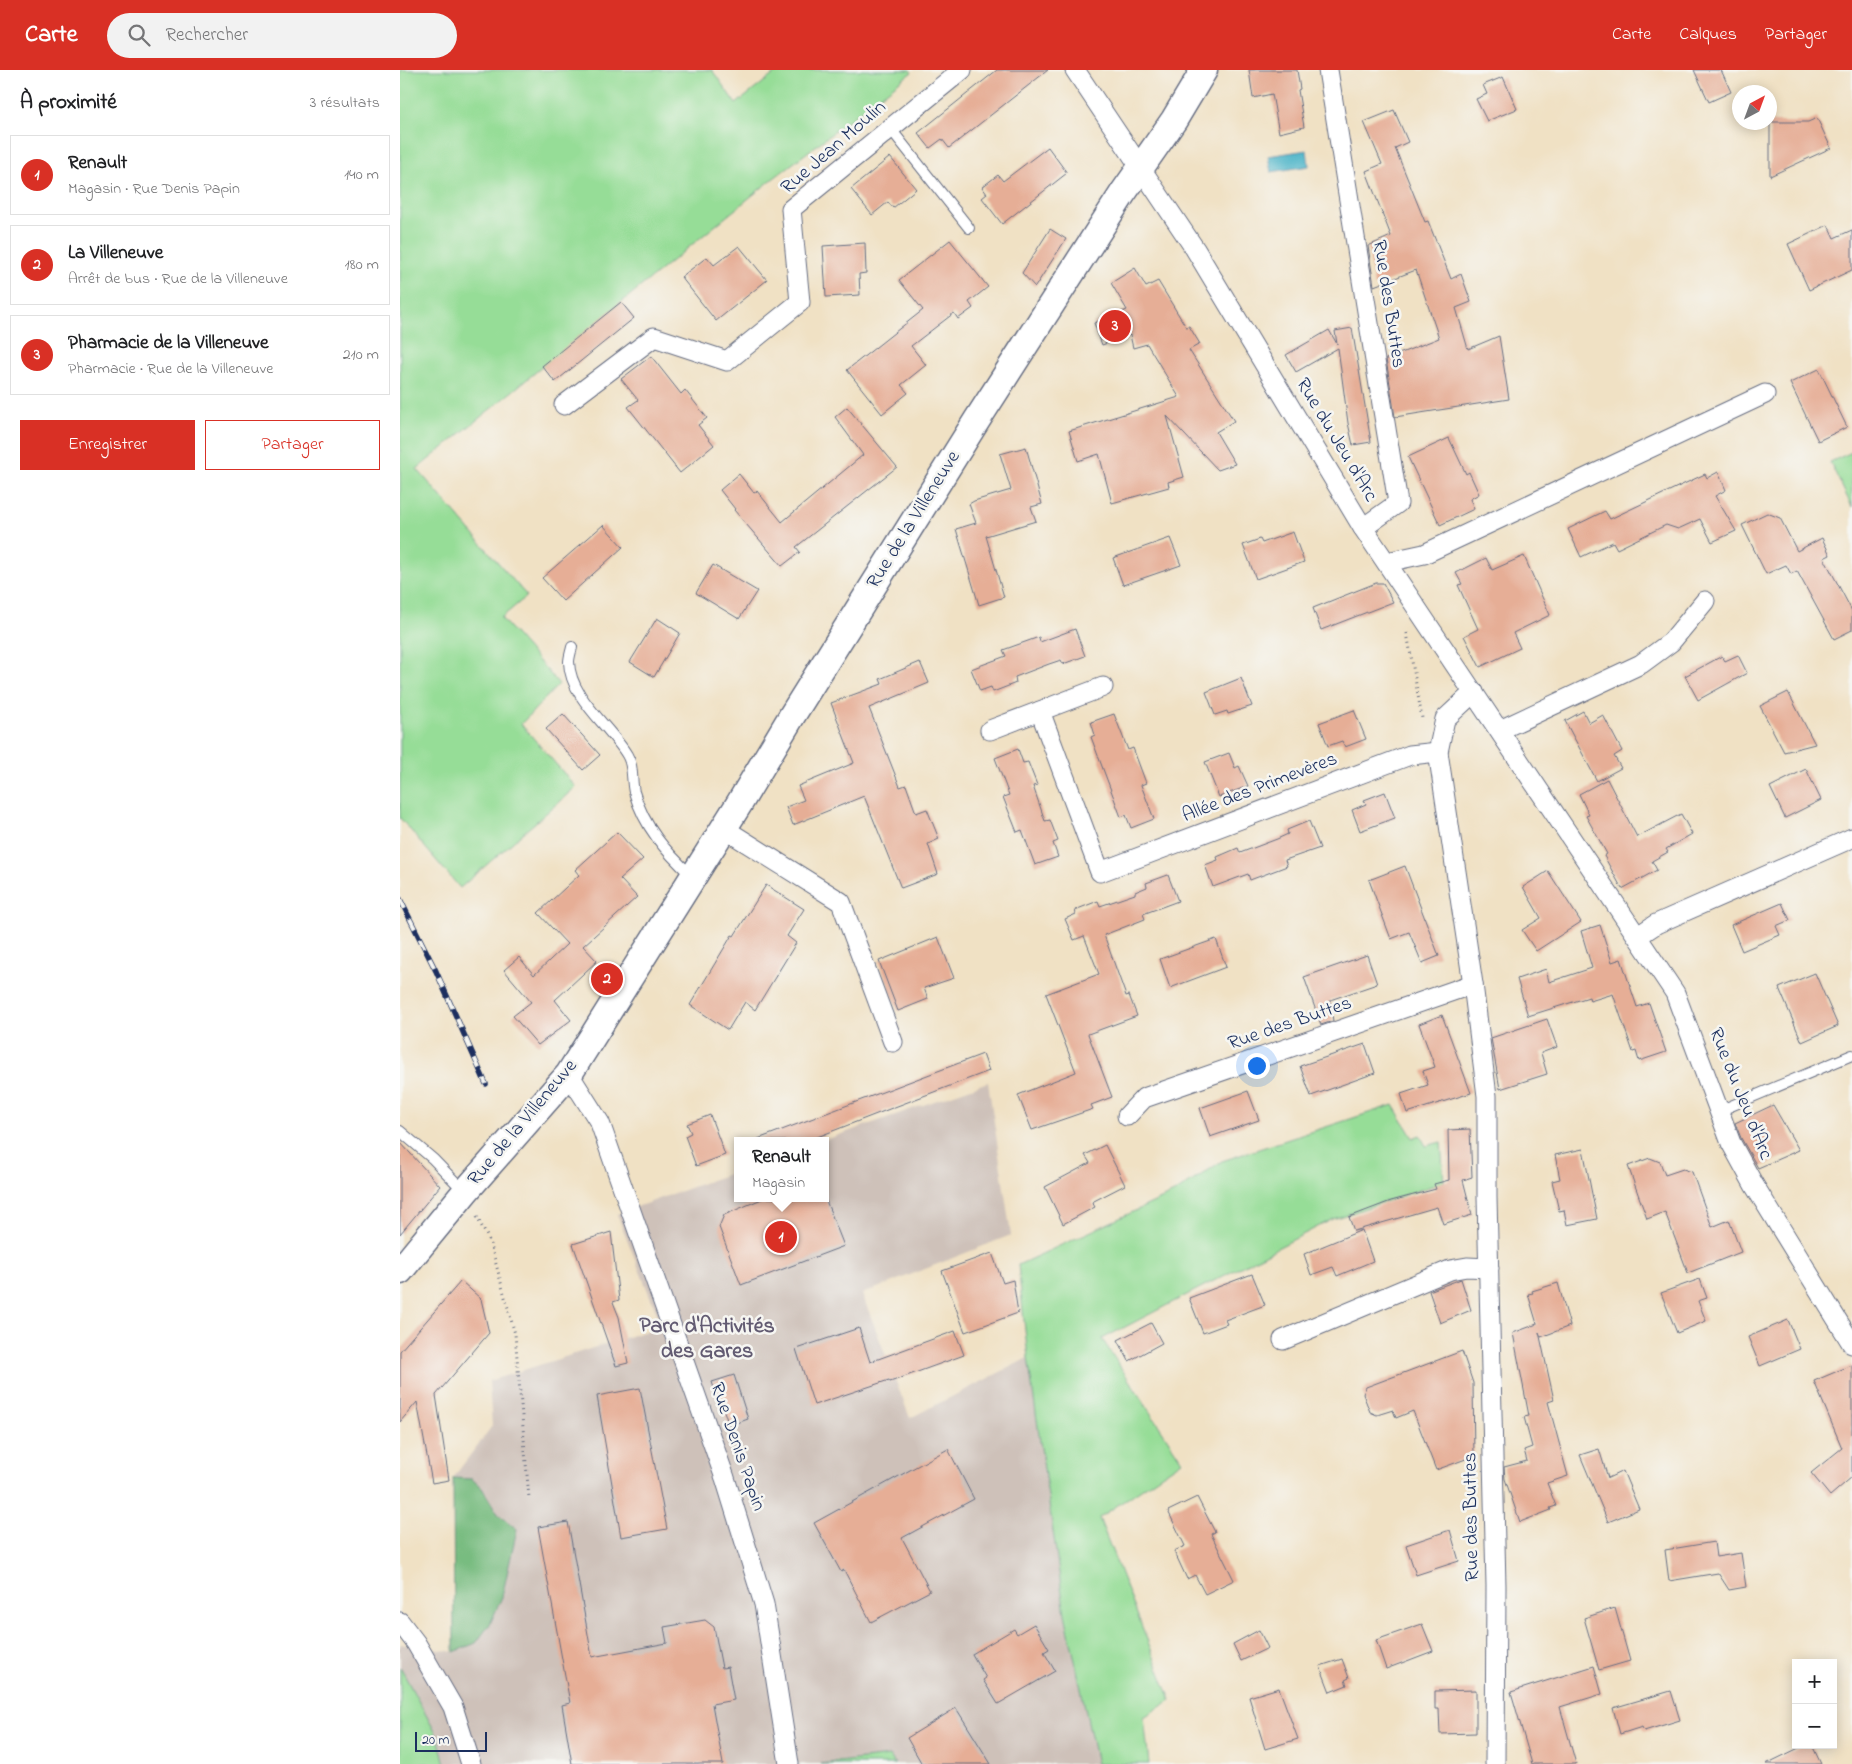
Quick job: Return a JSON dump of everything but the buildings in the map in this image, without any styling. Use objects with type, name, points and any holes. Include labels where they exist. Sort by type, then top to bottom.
[{"type":"main road","name":"Rue de la Villeneuve","points":[[400,1271],[465,1192],[569,1074],[977,420],[1054,299],[1174,120],[1204,70]]},
{"type":"street","name":"Rue Jean Moulin","points":[[564,404],[654,337],[727,361],[800,302],[792,209],[962,70]]},
{"type":"street","name":"Rue des Buttes","points":[[1328,70],[1398,504],[1363,528]]},
{"type":"street","name":"Rue du Jeu d'Arc","points":[[1079,72],[1195,249],[1363,528],[1676,993],[1731,1143],[1754,1185],[1852,1344]]},
{"type":"street","points":[[1387,562],[1424,554],[1765,394]]},
{"type":"street","points":[[1500,730],[1641,664],[1671,642],[1705,601]]},
{"type":"street","points":[[990,730],[1104,687]]},
{"type":"street","name":"Rue des Buttes","points":[[1474,692],[1445,719],[1433,753],[1473,984],[1487,1096],[1496,1586],[1495,1764]]},
{"type":"street","name":"Allée des Primevères","points":[[1040,711],[1100,872],[1410,755],[1433,753]]},
{"type":"street","points":[[723,828],[841,902],[893,1042]]},
{"type":"street","points":[[1638,936],[1656,924],[1852,838]]},
{"type":"street","name":"Rue des Buttes","points":[[1127,1116],[1144,1098],[1473,984]]},
{"type":"street","name":"Rue Denis Papin","points":[[569,1074],[600,1123],[725,1478],[764,1604],[790,1764]]},
{"type":"street","points":[[1283,1340],[1450,1270],[1467,1267],[1489,1268]]},
{"type":"street","points":[[400,1622],[416,1644],[453,1707],[471,1764]]},
{"type":"lane","points":[[890,128],[969,228]]},
{"type":"lane","points":[[572,647],[569,660],[571,676],[589,707],[618,741],[628,757],[634,790],[643,817],[659,842],[692,876]]},
{"type":"lane","points":[[1719,1111],[1852,1055]]},
{"type":"lane","name":"Rue de la Villeneuve","points":[[400,1131],[433,1159],[465,1192]]},
{"type":"path","points":[[1406,628],[1433,753]]},
{"type":"path","points":[[465,1192],[490,1242],[515,1334],[529,1498]]},
{"type":"shaded area","points":[[988,1082],[1011,1235],[862,1294],[910,1418],[1028,1358],[1065,1614],[1097,1764],[895,1764],[890,1756],[820,1764],[445,1764],[438,1737],[400,1667],[400,1644],[454,1652],[476,1643],[517,1529],[498,1514],[482,1488],[472,1479],[453,1478],[492,1426],[489,1381],[662,1326],[617,1214],[734,1172],[734,1202],[829,1202],[829,1139]]},
{"type":"green space","points":[[400,70],[712,70],[736,104],[779,70],[910,70],[912,72],[770,181],[417,469],[527,596],[501,618],[559,684],[521,724],[576,787],[460,888],[400,818]]},
{"type":"green space","points":[[1852,452],[1852,507],[1830,462]]},
{"type":"green space","points":[[1393,1105],[1413,1138],[1420,1135],[1426,1146],[1441,1142],[1444,1182],[1333,1219],[1102,1339],[1182,1461],[1099,1518],[1171,1700],[1144,1717],[1149,1764],[1097,1764],[1065,1614],[1028,1358],[1018,1265],[1176,1192],[1222,1161]]},
{"type":"green space","points":[[453,1478],[472,1479],[482,1488],[498,1514],[517,1529],[502,1597],[490,1624],[476,1643],[454,1652]]},
{"type":"green space","points":[[400,1667],[438,1737],[445,1764],[400,1764]]},
{"type":"green space","points":[[890,1756],[895,1764],[820,1764]]},
{"type":"water","points":[[1307,150],[1309,166],[1271,172],[1268,156]]},
{"type":"railway","points":[[400,899],[436,971],[486,1084]]},
{"type":"place","name":"Pharmacie de la Villeneuve","points":[[1115,326]]},
{"type":"place","name":"La Villeneuve","points":[[607,979]]},
{"type":"place","name":"Renault","points":[[781,1237]]},
{"type":"district","name":"Parc d'Activités des Gares","points":[[707,1340]]}]
